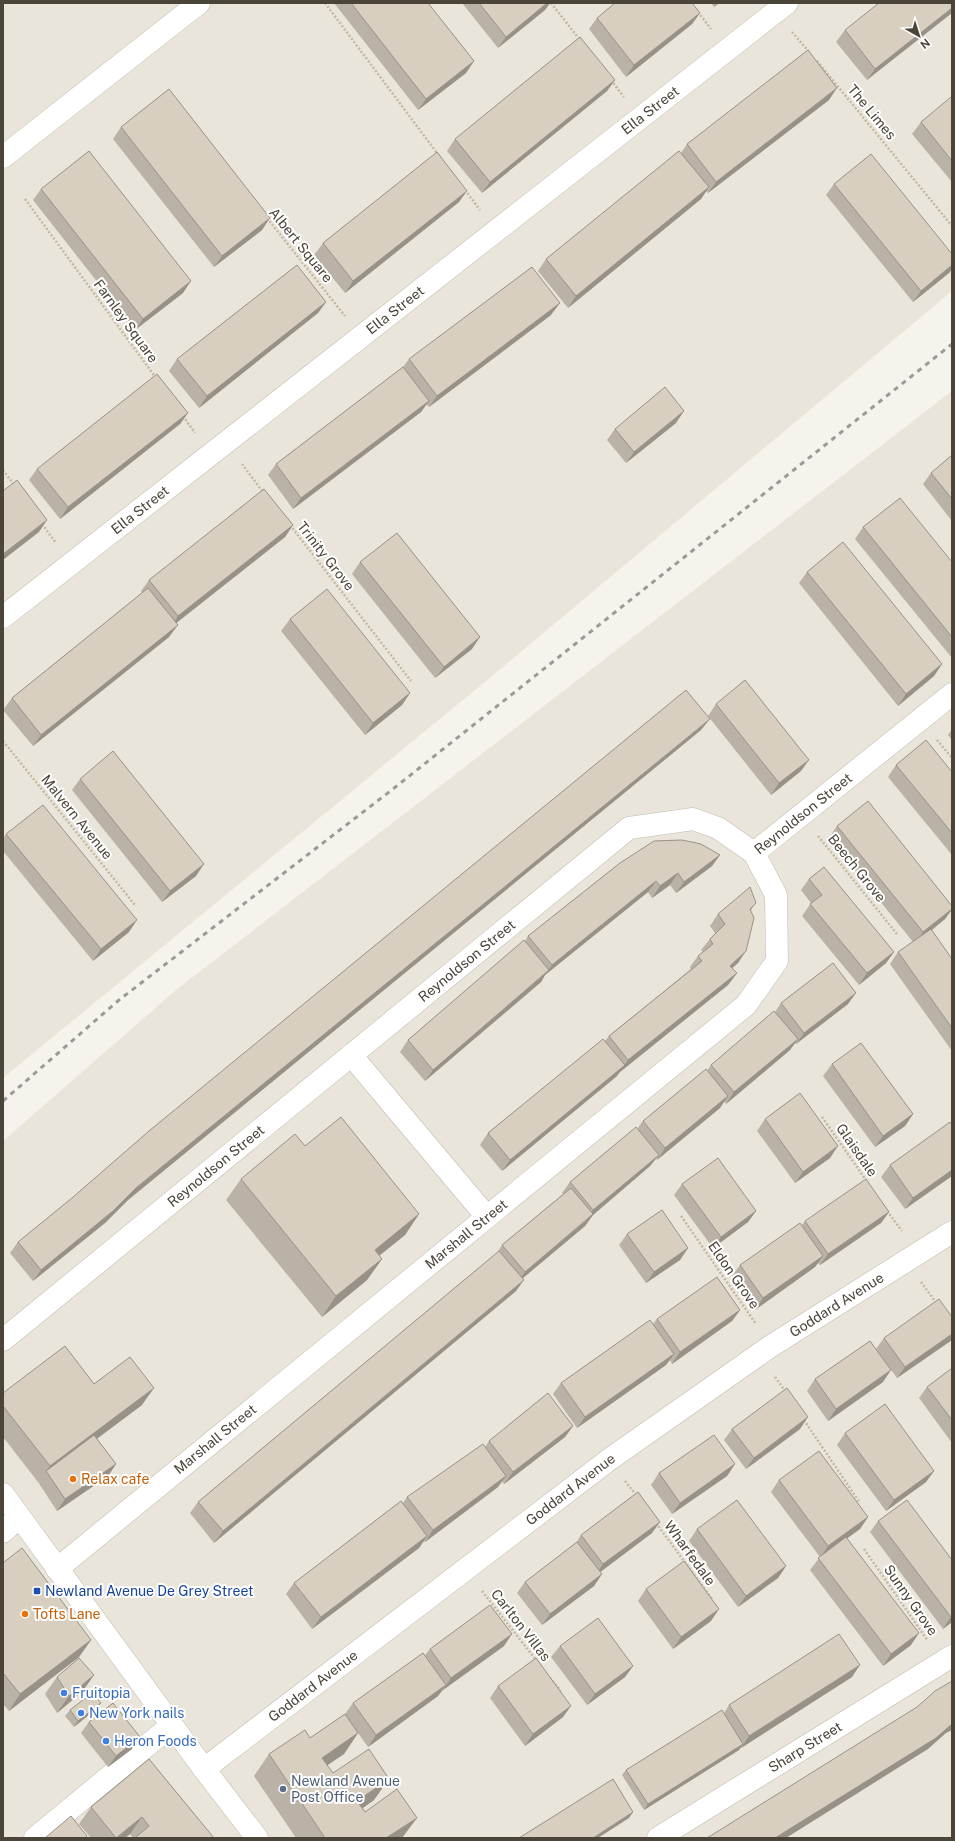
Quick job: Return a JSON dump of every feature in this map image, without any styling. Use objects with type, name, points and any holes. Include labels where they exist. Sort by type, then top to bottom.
[{"type":"street","points":[[3,157],[200,3]]},
{"type":"street","name":"Ella Street","points":[[3,617],[781,7]]},
{"type":"street","name":"Reynoldson Street","points":[[3,1340],[629,828],[693,819],[718,828],[754,853],[952,694]]},
{"type":"street","name":"Marshall Street","points":[[57,1569],[746,1005],[778,961],[776,894],[754,853]]},
{"type":"street","points":[[352,1055],[487,1217]]},
{"type":"street","name":"Goddard Avenue","points":[[204,1769],[610,1459],[766,1350],[952,1232]]},
{"type":"street","points":[[3,1494],[204,1769],[257,1838]]},
{"type":"street","points":[[3,1532],[20,1517]]},
{"type":"street","name":"Sharp Street","points":[[658,1838],[947,1659]]},
{"type":"street","points":[[35,1838],[172,1725]]},
{"type":"path","points":[[325,3],[444,161]]},
{"type":"path","points":[[551,3],[584,45]]},
{"type":"path","points":[[781,7],[811,54]]},
{"type":"path","points":[[696,9],[727,50]]},
{"type":"path","name":"The Limes","points":[[816,60],[952,226]]},
{"type":"path","points":[[608,76],[640,118]]},
{"type":"path","points":[[463,186],[496,231]]},
{"type":"path","name":"Farnley Square","points":[[26,199],[160,384]]},
{"type":"path","name":"Albert Square","points":[[263,214],[362,336]]},
{"type":"path","points":[[178,410],[265,493]]},
{"type":"path","points":[[3,470],[17,489]]},
{"type":"path","points":[[39,520],[71,564]]},
{"type":"path","name":"Trinity Grove","points":[[289,525],[411,681]]},
{"type":"path","name":"Malvern Avenue","points":[[3,741],[135,905]]},
{"type":"path","name":"Beech Grove","points":[[802,815],[897,934]]},
{"type":"path","name":"Glaisdale","points":[[822,1117],[867,1182]]},
{"type":"path","points":[[885,1208],[938,1306]]},
{"type":"path","name":"Eldon Grove","points":[[681,1216],[766,1350],[786,1393]]},
{"type":"path","points":[[804,1419],[860,1503]]},
{"type":"path","points":[[610,1459],[638,1498]]},
{"type":"path","name":"Wharfedale","points":[[652,1517],[712,1599]]},
{"type":"path","name":"Sunny Grove","points":[[864,1549],[947,1659]]},
{"type":"path","name":"Carlton Villas","points":[[466,1570],[537,1661]]},
{"type":"path","name":"Carlton Villas","points":[[547,1673],[561,1692]]},
{"type":"shaded area","points":[[3,3],[952,3],[952,291],[492,676],[3,1078]]},
{"type":"shaded area","points":[[952,391],[952,1838],[3,1838],[3,1141],[176,990]]},
{"type":"building","points":[[351,3],[428,3],[474,61],[426,99]]},
{"type":"building","points":[[479,3],[547,3],[506,37]]},
{"type":"building","points":[[615,3],[692,3],[700,13],[634,65],[597,18]]},
{"type":"building","points":[[879,3],[952,3],[952,8],[875,69],[845,30]]},
{"type":"building","points":[[580,37],[615,80],[490,182],[455,139]]},
{"type":"building","points":[[808,50],[837,88],[716,182],[687,144]]},
{"type":"building","points":[[169,89],[270,218],[222,256],[121,127]]},
{"type":"building","points":[[951,97],[952,98],[952,161],[921,122]]},
{"type":"building","points":[[89,151],[191,281],[143,319],[41,189]]},
{"type":"building","points":[[679,151],[709,187],[576,296],[546,259]]},
{"type":"building","points":[[437,152],[467,191],[353,281],[323,243]]},
{"type":"building","points":[[871,154],[952,254],[952,265],[921,291],[834,184]]},
{"type":"building","points":[[297,265],[326,302],[207,396],[177,359]]},
{"type":"building","points":[[532,267],[560,303],[437,396],[409,359]]},
{"type":"building","points":[[403,367],[429,401],[301,498],[276,464]]},
{"type":"building","points":[[157,374],[188,413],[68,507],[37,469]]},
{"type":"building","points":[[665,387],[684,411],[634,452],[615,429]]},
{"type":"building","points":[[952,455],[952,499],[931,473]]},
{"type":"building","points":[[17,480],[47,520],[3,554],[3,491]]},
{"type":"building","points":[[264,489],[293,525],[178,616],[149,580]]},
{"type":"building","points":[[900,498],[952,562],[952,637],[863,527]]},
{"type":"building","points":[[397,533],[480,637],[444,667],[360,562]]},
{"type":"building","points":[[843,542],[942,664],[906,694],[807,572]]},
{"type":"building","points":[[148,588],[178,625],[41,735],[12,698]]},
{"type":"building","points":[[327,589],[410,693],[373,723],[290,619]]},
{"type":"building","points":[[745,680],[809,760],[779,783],[716,704]]},
{"type":"building","points":[[686,690],[710,719],[136,1188],[113,1211],[41,1270],[18,1242],[72,1198],[149,1131]]},
{"type":"building","points":[[926,740],[952,772],[952,833],[896,765]]},
{"type":"building","points":[[113,751],[204,864],[170,891],[80,779]]},
{"type":"building","points":[[868,801],[952,906],[952,909],[923,932],[837,826]]},
{"type":"building","points":[[43,805],[137,920],[101,949],[6,834]]},
{"type":"building","points":[[682,840],[701,844],[720,855],[684,882],[678,873],[660,886],[656,881],[552,965],[528,936],[620,863],[654,841]]},
{"type":"building","points":[[824,867],[894,952],[867,973],[810,904],[822,895],[809,879]]},
{"type":"building","points":[[750,887],[756,903],[750,909],[754,918],[746,951],[730,966],[737,973],[628,1060],[609,1036],[702,961],[698,956],[713,944],[710,939],[725,924],[718,914]]},
{"type":"building","points":[[931,929],[952,959],[952,1028],[898,952]]},
{"type":"building","points":[[524,940],[549,970],[433,1070],[408,1040]]},
{"type":"building","points":[[833,963],[856,993],[804,1033],[781,1003]]},
{"type":"building","points":[[774,1011],[798,1039],[734,1092],[711,1065]]},
{"type":"building","points":[[603,1039],[625,1065],[510,1160],[488,1133]]},
{"type":"building","points":[[861,1043],[913,1114],[883,1136],[832,1064]]},
{"type":"building","points":[[706,1069],[728,1096],[665,1148],[643,1121]]},
{"type":"building","points":[[800,1093],[838,1146],[803,1172],[765,1119]]},
{"type":"building","points":[[341,1117],[419,1214],[375,1250],[382,1259],[336,1296],[241,1179],[295,1134],[305,1146]]},
{"type":"building","points":[[950,1122],[952,1125],[952,1170],[913,1198],[890,1165]]},
{"type":"building","points":[[636,1127],[659,1155],[593,1210],[570,1182]]},
{"type":"building","points":[[718,1158],[756,1211],[721,1237],[682,1184]]},
{"type":"building","points":[[866,1179],[889,1212],[828,1254],[805,1221]]},
{"type":"building","points":[[571,1188],[593,1214],[525,1272],[502,1245]]},
{"type":"building","points":[[662,1210],[688,1248],[654,1272],[627,1234]]},
{"type":"building","points":[[800,1223],[823,1256],[763,1298],[740,1265]]},
{"type":"building","points":[[499,1251],[524,1280],[223,1531],[198,1502]]},
{"type":"building","points":[[717,1277],[740,1310],[680,1352],[657,1319]]},
{"type":"building","points":[[939,1299],[952,1317],[952,1334],[905,1367],[884,1338]]},
{"type":"building","points":[[650,1320],[674,1354],[585,1417],[561,1383]]},
{"type":"building","points":[[870,1341],[891,1370],[836,1409],[815,1379]]},
{"type":"building","points":[[65,1346],[94,1384],[130,1357],[154,1388],[50,1466],[3,1406],[3,1393]]},
{"type":"building","points":[[952,1368],[952,1420],[927,1387]]},
{"type":"building","points":[[787,1388],[808,1417],[754,1458],[732,1429]]},
{"type":"building","points":[[548,1393],[573,1426],[513,1472],[489,1441]]},
{"type":"building","points":[[885,1404],[934,1471],[894,1500],[845,1433]]},
{"type":"building","name":"Relax cafe","points":[[94,1435],[116,1464],[65,1499],[46,1471]]},
{"type":"building","points":[[714,1435],[735,1464],[680,1503],[659,1473]]},
{"type":"building","points":[[483,1444],[506,1476],[433,1530],[407,1497]]},
{"type":"building","points":[[819,1451],[868,1517],[828,1546],[779,1480]]},
{"type":"building","points":[[638,1492],[660,1522],[603,1564],[581,1535]]},
{"type":"building","points":[[737,1500],[786,1566],[746,1596],[697,1529]]},
{"type":"building","points":[[907,1500],[952,1560],[952,1617],[878,1521]]},
{"type":"building","points":[[401,1501],[427,1536],[321,1617],[294,1583]]},
{"type":"building","points":[[846,1537],[919,1633],[891,1654],[818,1558]]},
{"type":"building","points":[[577,1542],[602,1574],[550,1614],[525,1582]]},
{"type":"building","name":"Tofts Lane","points":[[22,1548],[91,1640],[20,1694],[3,1673],[3,1563]]},
{"type":"building","points":[[684,1561],[719,1609],[681,1637],[646,1589]]},
{"type":"building","points":[[490,1605],[512,1634],[451,1678],[430,1649]]},
{"type":"building","points":[[598,1618],[633,1666],[595,1694],[560,1646]]},
{"type":"building","points":[[839,1634],[860,1665],[749,1736],[729,1705]]},
{"type":"building","points":[[423,1653],[446,1685],[376,1735],[353,1703]]},
{"type":"building","points":[[79,1658],[94,1675],[69,1696],[57,1677]]},
{"type":"building","points":[[536,1658],[571,1706],[533,1734],[498,1686]]},
{"type":"building","points":[[952,1681],[952,1724],[936,1738],[775,1838],[707,1838],[917,1707],[935,1691]]},
{"type":"building","name":"New York nails","points":[[92,1693],[101,1703],[78,1721],[70,1710]]},
{"type":"building","points":[[113,1703],[140,1737],[116,1756],[89,1722]]},
{"type":"building","points":[[722,1710],[743,1744],[648,1804],[626,1770]]},
{"type":"building","points":[[345,1714],[358,1733],[322,1758],[333,1773],[369,1749],[389,1779],[357,1801],[365,1812],[397,1789],[417,1818],[386,1838],[325,1838],[269,1754],[305,1730],[310,1738]]},
{"type":"building","points":[[149,1759],[214,1838],[135,1838],[149,1826],[142,1817],[116,1838],[91,1807]]},
{"type":"building","points":[[613,1779],[633,1812],[593,1838],[519,1838]]},
{"type":"building","points":[[71,1816],[87,1836],[85,1838],[45,1838]]},
{"type":"railway","points":[[3,1101],[119,1000],[393,789],[952,344]]},
{"type":"place","name":"Relax cafe","points":[[73,1479]]},
{"type":"place","name":"Newland Avenue De Grey Street","points":[[37,1591]]},
{"type":"place","name":"Tofts Lane","points":[[25,1614]]},
{"type":"place","name":"Fruitopia","points":[[64,1693]]},
{"type":"place","name":"New York nails","points":[[81,1713]]},
{"type":"place","name":"Heron Foods","points":[[106,1741]]},
{"type":"place","name":"Newland Avenue Post Office","points":[[283,1789]]}]
